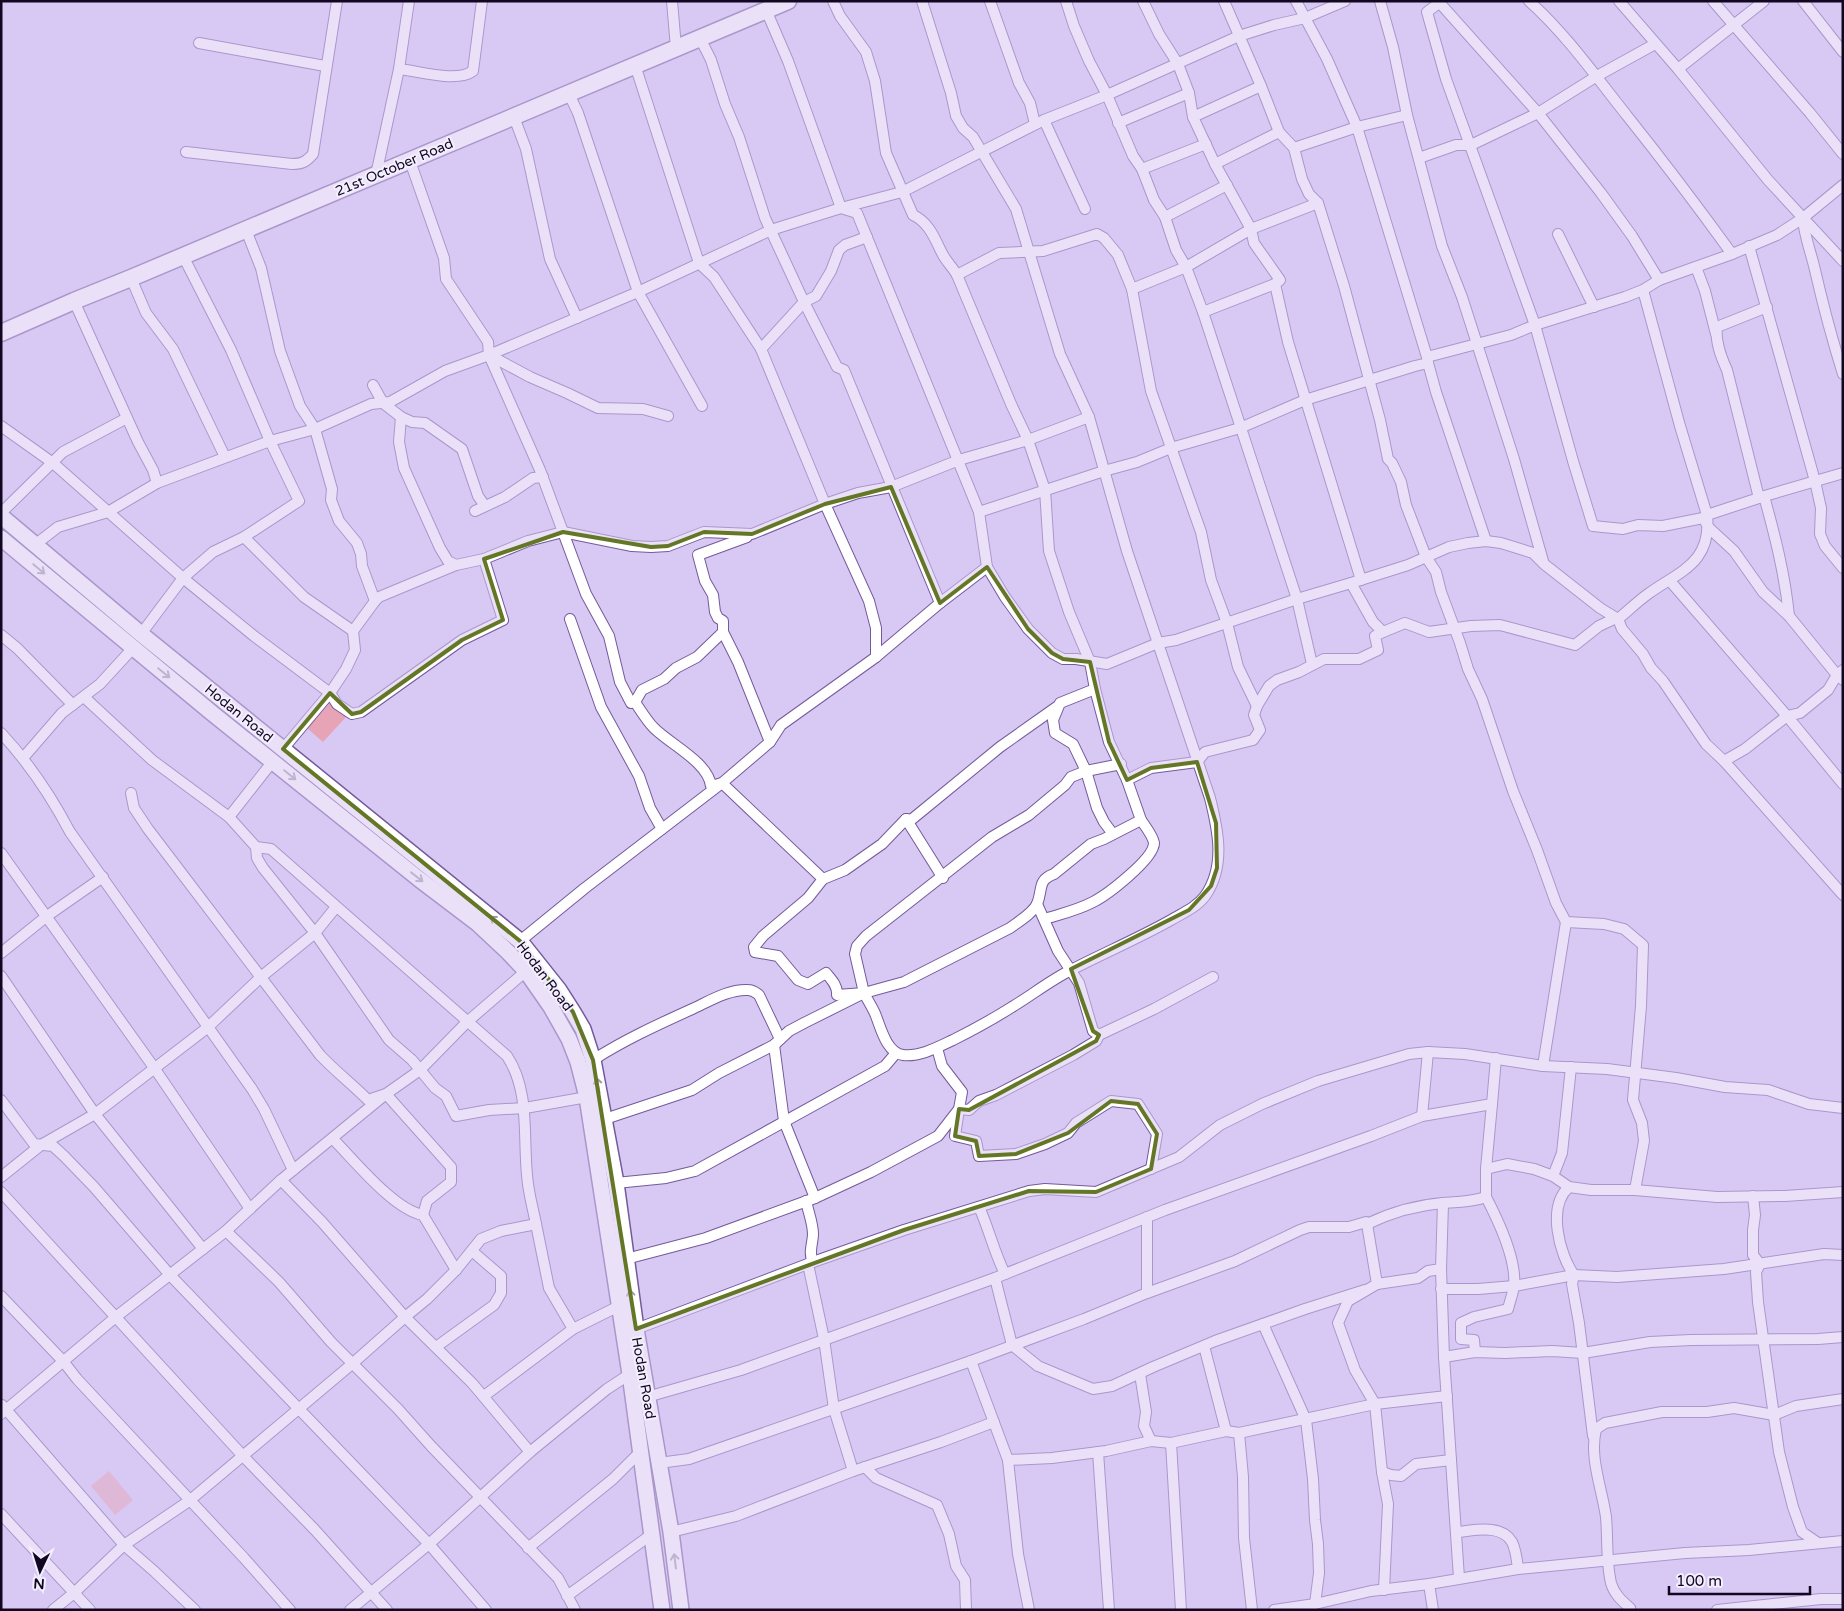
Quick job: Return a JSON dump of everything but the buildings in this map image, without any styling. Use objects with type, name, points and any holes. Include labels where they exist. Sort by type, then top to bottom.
[{"type":"main road","name":"21st October Road","points":[[1,333],[788,1]]},
{"type":"main road","name":"Hodan Road","points":[[1,514],[141,634],[520,941],[559,990],[573,1012],[583,1029],[593,1060],[605,1118],[636,1329],[671,1532],[680,1610]]},
{"type":"main road","name":"Hodan Road","points":[[1,538],[133,648],[419,879],[477,923],[526,971],[551,1007],[578,1062],[586,1097],[630,1374],[662,1610]]},
{"type":"street","points":[[186,152],[292,164],[300,164],[308,160],[313,154],[325,66],[337,1]]},
{"type":"street","points":[[376,175],[399,69],[409,1]]},
{"type":"street","points":[[399,69],[458,77],[468,75],[473,71],[482,1]]},
{"type":"street","points":[[672,1],[676,48]]},
{"type":"street","points":[[833,1],[840,16],[866,52],[875,81],[886,153],[902,192],[913,215],[922,219],[930,229],[944,257],[957,275],[1028,440],[1045,490],[1049,551],[1069,612],[1090,662],[1109,742],[1127,780],[1141,820],[1154,842],[1153,849],[1148,857],[1111,890],[1094,902],[1045,919]]},
{"type":"street","points":[[922,1],[951,93],[956,116],[963,128],[973,138],[1016,209],[1060,354],[1089,417],[1127,551],[1216,823],[1218,843],[1217,868],[1211,886],[1203,898],[1189,910],[1145,935],[1071,969],[1010,1008],[937,1048],[918,1054],[903,1055],[896,1053],[880,1031],[876,1016],[864,993],[855,954],[857,946],[893,914],[943,878],[963,859],[992,837],[1029,815],[1071,778],[1086,771],[1120,764]]},
{"type":"street","points":[[990,1],[1019,83],[1085,208]]},
{"type":"street","points":[[1066,1],[1088,61],[1107,95],[1133,156],[1142,169],[1154,200],[1165,217],[1176,250],[1186,267],[1204,312],[1296,599],[1312,664]]},
{"type":"street","points":[[1143,1],[1159,34],[1178,64],[1189,93],[1193,117],[1215,164],[1251,229],[1254,243],[1280,280],[1204,312]]},
{"type":"street","points":[[1224,1],[1279,132],[1294,148],[1302,179],[1309,194],[1318,203],[1344,286],[1384,434],[1388,459],[1392,463],[1401,482],[1406,505],[1426,557],[1436,572],[1441,592],[1468,669],[1482,699],[1513,791],[1556,903],[1566,922],[1543,1066]]},
{"type":"street","points":[[1296,1],[1327,59],[1357,127],[1436,392],[1486,541]]},
{"type":"street","points":[[36,544],[58,528],[108,512],[157,483],[270,441],[315,429],[371,404],[390,402],[446,371],[489,355],[638,292],[771,230],[840,208],[902,192],[1040,122],[1107,95],[1239,36],[1305,18],[1345,1]]},
{"type":"street","points":[[1380,1],[1393,47],[1407,115],[1442,246],[1462,297],[1514,459],[1544,564]]},
{"type":"street","points":[[1529,1],[1548,19],[1597,76],[1663,160],[1732,254]]},
{"type":"street","points":[[1620,1],[1768,180],[1843,261]]},
{"type":"street","points":[[1713,1],[1843,154]]},
{"type":"street","points":[[1678,69],[1764,1]]},
{"type":"street","points":[[1803,1],[1843,52]]},
{"type":"street","points":[[1659,280],[1632,236],[1602,193],[1538,113],[1495,63],[1438,2],[1427,12],[1446,79],[1535,325],[1593,526],[1623,529],[1638,525],[1663,526],[1703,518],[1709,528],[1734,551],[1763,592],[1789,616],[1841,675],[1828,690],[1800,713],[1787,716],[1745,749],[1724,761]]},
{"type":"street","points":[[766,10],[788,61],[840,208]]},
{"type":"street","points":[[700,38],[711,60],[771,230],[804,302],[837,367],[844,370],[940,603]]},
{"type":"street","points":[[199,43],[325,66]]},
{"type":"street","points":[[1419,158],[1456,145],[1470,145],[1538,113],[1597,76],[1655,44]]},
{"type":"street","points":[[636,65],[700,263],[714,277],[761,349],[825,504],[869,600],[876,628],[876,657]]},
{"type":"street","points":[[1193,117],[1261,86]]},
{"type":"street","points":[[1118,123],[1189,93]]},
{"type":"street","points":[[569,94],[578,113],[638,292],[702,406]]},
{"type":"street","points":[[1294,148],[1357,127],[1407,115]]},
{"type":"street","points":[[514,117],[526,148],[550,259],[577,318]]},
{"type":"street","points":[[1215,164],[1279,132]]},
{"type":"street","points":[[1142,169],[1206,144]]},
{"type":"street","points":[[410,161],[444,258],[446,279],[488,342],[489,355],[543,477],[590,604],[609,636],[624,692],[631,703],[635,702],[651,726],[702,766],[711,786],[722,782]]},
{"type":"street","points":[[1165,217],[1227,185]]},
{"type":"street","points":[[979,512],[1137,462],[1171,448],[1240,428],[1305,400],[1476,343],[1511,335],[1535,325],[1643,290],[1659,280],[1732,254],[1777,235],[1803,218],[1843,185]]},
{"type":"street","points":[[1132,290],[1186,267],[1251,229],[1318,203]]},
{"type":"street","points":[[840,208],[857,213],[959,460],[979,512],[987,567],[1005,597],[1028,629],[1052,653],[1063,659],[1107,664],[1158,643],[1176,640],[1296,599],[1391,571],[1449,547],[1486,541],[1522,548],[1534,553],[1544,564],[1617,619],[1622,629],[1663,681],[1706,744],[1724,761],[1843,895]]},
{"type":"street","points":[[1803,218],[1804,232],[1825,316],[1843,374]]},
{"type":"street","points":[[246,230],[261,268],[280,351],[300,406],[315,429],[332,489],[332,505],[339,521],[357,543],[361,554],[362,566],[375,601]]},
{"type":"street","points":[[957,275],[999,253],[1043,250],[1096,234],[1104,238],[1118,255],[1132,290],[1151,391],[1201,532],[1211,580],[1227,623],[1238,667],[1257,706]]},
{"type":"street","points":[[1558,234],[1594,307]]},
{"type":"street","points":[[761,349],[804,302],[816,296],[831,271],[839,250],[845,245],[867,238]]},
{"type":"street","points":[[1749,246],[1815,481],[1822,516],[1820,534],[1825,546],[1843,568]]},
{"type":"street","points":[[141,634],[183,578],[212,552],[244,537],[299,501],[270,441],[231,350],[183,256]]},
{"type":"street","points":[[1696,267],[1705,291],[1720,353],[1727,370],[1779,553],[1786,587],[1789,616]]},
{"type":"street","points":[[131,278],[146,313],[174,349],[225,457]]},
{"type":"street","points":[[1274,284],[1288,342],[1356,582],[1372,622],[1383,632]]},
{"type":"street","points":[[1127,780],[1151,768],[1197,762],[1205,752],[1254,740],[1260,730],[1254,715],[1269,686],[1277,680],[1299,672],[1324,659],[1358,659],[1378,650],[1375,636],[1405,623],[1429,632],[1454,628],[1500,625],[1575,646],[1599,626],[1617,619],[1648,594],[1691,566],[1703,549],[1709,528],[1707,516],[1643,290]]},
{"type":"street","points":[[74,301],[127,418],[153,470],[157,483]]},
{"type":"street","points":[[1716,335],[1717,327],[1767,307]]},
{"type":"street","points":[[489,355],[530,377],[598,408],[643,409],[668,416]]},
{"type":"street","points":[[373,385],[383,403],[401,417],[412,422],[426,423],[462,448],[478,496],[480,509],[505,497],[533,478],[543,477]]},
{"type":"street","points":[[401,417],[399,442],[404,468],[440,548],[448,562],[456,565]]},
{"type":"street","points":[[770,742],[738,662],[723,632],[723,621],[718,618],[715,612],[713,595],[705,581],[698,555],[757,533],[825,504],[891,486],[959,460],[1028,440],[1089,417]]},
{"type":"street","points":[[1,514],[63,452],[127,418]]},
{"type":"street","points":[[1,426],[53,463],[183,578],[254,636],[330,694],[337,704],[352,714],[361,712],[462,640],[503,620],[484,558]]},
{"type":"street","points":[[1707,516],[1762,497],[1843,473]]},
{"type":"street","points":[[283,749],[330,694],[346,669],[355,650],[354,631],[379,597],[456,565],[484,558],[528,541],[564,532],[632,546],[651,547],[668,546],[704,532],[747,535],[757,533]]},
{"type":"street","points":[[244,537],[304,597],[354,631]]},
{"type":"street","points":[[520,941],[722,782],[770,742],[781,726],[876,657],[884,648],[987,567]]},
{"type":"street","points":[[1670,581],[1843,784]]},
{"type":"street","points":[[570,619],[601,707],[639,776],[650,808],[662,829]]},
{"type":"street","points":[[635,702],[642,690],[664,679],[676,668],[697,657],[723,632]]},
{"type":"street","points":[[1,635],[17,648],[72,705]]},
{"type":"street","points":[[23,758],[62,713],[100,684],[133,648]]},
{"type":"street","points":[[906,819],[911,820],[1000,747],[1060,703],[1095,689]]},
{"type":"street","points":[[84,697],[152,760],[229,818],[256,847],[257,858],[263,868],[315,933],[377,1025],[392,1044],[412,1060],[435,1088],[446,1096],[456,1116],[489,1110],[525,1108],[586,1097]]},
{"type":"street","points":[[1058,706],[1058,711],[1053,720],[1055,734],[1074,744],[1086,771],[1097,808],[1113,834]]},
{"type":"street","points":[[1,733],[23,758],[54,803],[70,832],[252,1089],[264,1109],[293,1170]]},
{"type":"street","points":[[229,818],[273,761]]},
{"type":"street","points":[[722,782],[823,880]]},
{"type":"street","points":[[131,793],[134,808],[148,829],[311,1044],[339,1074],[368,1100],[386,1094]]},
{"type":"street","points":[[906,819],[943,878]]},
{"type":"street","points":[[906,819],[882,844],[845,870],[823,880],[808,898],[758,941],[755,952],[778,956],[798,980],[808,984],[826,973],[833,981],[838,991],[837,995],[864,993],[904,982],[1010,928],[1037,904],[1042,882],[1049,876],[1090,844],[1141,820]]},
{"type":"street","points":[[256,847],[271,849],[507,1056],[515,1068],[525,1108],[527,1177],[549,1288],[573,1329]]},
{"type":"street","points":[[1,853],[155,1070],[250,1209]]},
{"type":"street","points":[[1,953],[47,916],[102,877]]},
{"type":"street","points":[[1037,904],[1058,951],[1079,983],[1093,1032],[1099,1035]]},
{"type":"street","points":[[1,1177],[41,1145],[96,1114],[155,1070],[207,1028],[261,977],[315,933],[336,907]]},
{"type":"street","points":[[1566,922],[1604,924],[1624,928],[1643,945],[1641,1006],[1633,1100],[1642,1123],[1644,1141],[1635,1190]]},
{"type":"street","points":[[195,1610],[124,1545],[3,1410],[117,1316],[226,1231],[293,1170],[334,1139],[386,1094],[420,1070],[467,1022],[526,971]]},
{"type":"street","points":[[1,976],[96,1114],[202,1249]]},
{"type":"street","points":[[959,1108],[968,1110],[979,1101],[996,1095],[1073,1055],[1096,1041],[1099,1035],[1154,1009],[1213,977]]},
{"type":"street","points":[[593,1060],[611,1048],[652,1027],[725,994],[746,990],[753,991],[759,995],[777,1042],[784,1121],[810,1200],[813,1230],[811,1263],[834,1409],[853,1471]]},
{"type":"street","points":[[605,1118],[692,1090],[719,1073],[777,1042],[797,1027],[864,993]]},
{"type":"street","points":[[937,1048],[942,1066],[962,1092],[955,1136],[976,1141],[979,1156],[1016,1154],[1045,1144],[1068,1133],[1076,1123],[1112,1101],[1138,1104],[1157,1134],[1151,1170]]},
{"type":"street","points":[[636,1329],[904,1230],[1029,1191],[1045,1189],[1096,1192],[1179,1157],[1220,1125],[1262,1104],[1318,1081],[1409,1054],[1428,1052],[1465,1054],[1543,1066],[1635,1072],[1725,1087],[1768,1090],[1808,1104],[1843,1108]]},
{"type":"street","points":[[1422,1116],[1428,1052]]},
{"type":"street","points":[[616,1183],[666,1178],[695,1171],[885,1066],[896,1053]]},
{"type":"street","points":[[1475,1352],[1474,1340],[1461,1339],[1461,1324],[1474,1317],[1508,1309],[1514,1286],[1514,1271],[1510,1254],[1499,1222],[1486,1197],[1486,1169],[1496,1058]]},
{"type":"street","points":[[1553,1176],[1562,1153],[1571,1067]]},
{"type":"street","points":[[386,1094],[451,1167],[451,1182],[427,1201],[423,1215],[456,1270]]},
{"type":"street","points":[[1,1100],[34,1144],[53,1146],[94,1187],[170,1275],[430,1544],[486,1610]]},
{"type":"street","points":[[647,1396],[742,1370],[1000,1276],[1147,1217],[1422,1116],[1492,1104]]},
{"type":"street","points":[[626,1259],[706,1238],[810,1200],[938,1136],[959,1108]]},
{"type":"street","points":[[334,1139],[393,1200],[416,1214],[423,1215]]},
{"type":"street","points":[[1486,1169],[1507,1164],[1534,1169],[1553,1176],[1569,1187],[1612,1191],[1635,1190],[1717,1197],[1843,1192]]},
{"type":"street","points":[[282,1180],[405,1316],[484,1396],[530,1452]]},
{"type":"street","points":[[1569,1187],[1562,1193],[1559,1201],[1559,1240],[1568,1266],[1574,1275],[1572,1284],[1583,1353],[1593,1440],[1606,1516],[1612,1585],[1618,1597],[1630,1608],[1629,1610]]},
{"type":"street","points":[[1,1192],[387,1610]]},
{"type":"street","points":[[1753,1196],[1755,1215],[1753,1255],[1760,1264]]},
{"type":"street","points":[[659,1463],[689,1459],[971,1361],[1234,1261],[1300,1230],[1349,1227],[1366,1222],[1366,1224],[1388,1214],[1486,1197]]},
{"type":"street","points":[[1443,1203],[1440,1269],[1459,1578]]},
{"type":"street","points":[[979,1207],[990,1231],[1012,1345],[1038,1366],[1093,1389],[1112,1386],[1204,1346],[1365,1290]]},
{"type":"street","points":[[1147,1217],[1147,1293]]},
{"type":"street","points":[[53,1610],[74,1593],[124,1545],[189,1501],[427,1299],[456,1270],[481,1239],[501,1231],[536,1224]]},
{"type":"street","points":[[1366,1224],[1377,1284]]},
{"type":"street","points":[[226,1231],[279,1282],[352,1364],[398,1409],[558,1578],[575,1610]]},
{"type":"street","points":[[436,1347],[494,1304],[501,1293],[502,1276],[472,1251]]},
{"type":"street","points":[[1441,1289],[1472,1290],[1514,1286],[1574,1275],[1617,1277],[1676,1271],[1724,1269],[1824,1254],[1843,1255]]},
{"type":"street","points":[[1760,1264],[1756,1272],[1758,1302],[1779,1452],[1802,1532],[1818,1543]]},
{"type":"street","points":[[1384,1590],[1388,1504],[1382,1472],[1375,1404],[1355,1370],[1338,1323],[1348,1301],[1365,1290],[1377,1284],[1418,1278],[1428,1271],[1440,1269]]},
{"type":"street","points":[[1,1296],[290,1610]]},
{"type":"street","points":[[484,1396],[573,1329],[619,1306]]},
{"type":"street","points":[[1263,1324],[1306,1420],[1318,1544],[1319,1573],[1315,1604]]},
{"type":"street","points":[[1444,1357],[1475,1352],[1505,1353],[1552,1350],[1583,1353],[1650,1342],[1843,1336]]},
{"type":"street","points":[[1204,1346],[1226,1431]]},
{"type":"street","points":[[971,1361],[1008,1460],[1018,1554],[1029,1610]]},
{"type":"street","points":[[350,1610],[430,1544],[479,1496],[530,1452],[607,1389],[630,1374]]},
{"type":"street","points":[[1140,1374],[1146,1412],[1144,1426],[1151,1441]]},
{"type":"street","points":[[1008,1460],[1052,1458],[1098,1452],[1151,1441],[1171,1443],[1226,1431],[1239,1433],[1375,1404],[1447,1396]]},
{"type":"street","points":[[1593,1440],[1596,1429],[1604,1423],[1662,1412],[1707,1412],[1734,1408],[1774,1414],[1796,1406],[1843,1399]]},
{"type":"street","points":[[671,1532],[736,1516],[853,1471],[994,1422]]},
{"type":"street","points":[[1239,1433],[1243,1477],[1244,1538],[1252,1610]]},
{"type":"street","points":[[1171,1443],[1181,1610]]},
{"type":"street","points":[[528,1548],[612,1479],[641,1451]]},
{"type":"street","points":[[1098,1452],[1109,1610]]},
{"type":"street","points":[[1382,1472],[1401,1476],[1416,1464],[1451,1460]]},
{"type":"street","points":[[865,1467],[876,1478],[937,1505],[949,1534],[956,1566],[965,1580],[966,1610]]},
{"type":"street","points":[[1,1514],[90,1610]]},
{"type":"street","points":[[1456,1532],[1500,1531],[1512,1541],[1518,1569]]},
{"type":"street","points":[[567,1596],[652,1534]]},
{"type":"street","points":[[1274,1610],[1315,1604],[1371,1591],[1429,1584],[1518,1569],[1843,1541]]},
{"type":"street","points":[[1429,1584],[1433,1610]]},
{"type":"street","points":[[1717,1610],[1821,1598],[1843,1599]]},
{"type":"highlighted area","points":[[891,487],[940,603],[987,567],[1028,629],[1052,653],[1063,659],[1090,662],[1109,742],[1127,780],[1151,768],[1197,762],[1216,823],[1217,868],[1211,886],[1189,910],[1071,969],[1093,1031],[1099,1035],[1096,1041],[969,1110],[959,1109],[955,1136],[976,1141],[979,1156],[1016,1154],[1068,1133],[1111,1101],[1138,1104],[1157,1134],[1151,1169],[1096,1192],[1029,1191],[904,1230],[636,1329],[593,1060],[573,1012],[520,941],[283,749],[330,693],[352,714],[361,712],[462,640],[503,620],[484,559],[563,532],[651,547],[668,546],[704,532],[752,534],[825,504]]},
{"type":"shaded area","points":[[330,703],[346,717],[323,742],[307,728]]},
{"type":"shaded area","points":[[109,1471],[133,1500],[115,1515],[91,1486]]}]
